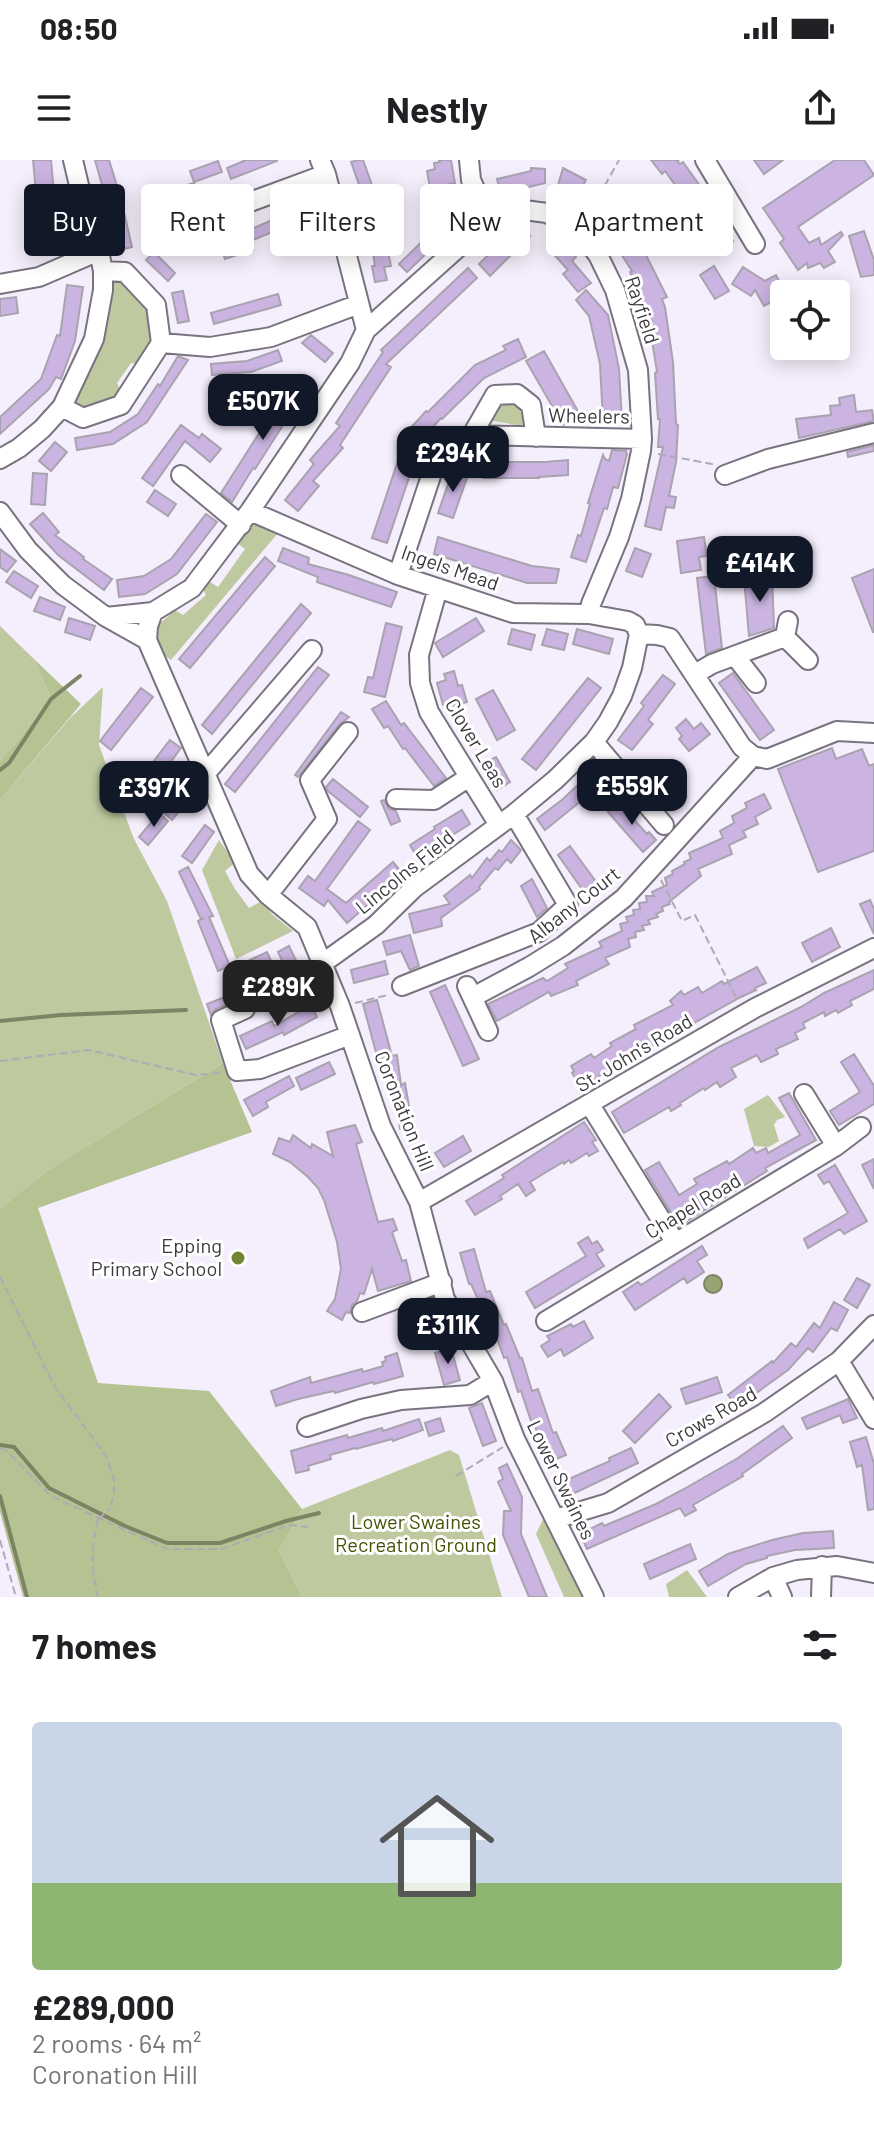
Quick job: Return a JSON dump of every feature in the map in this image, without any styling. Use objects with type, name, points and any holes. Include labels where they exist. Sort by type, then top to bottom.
[{"type":"street","points":[[73,160],[79,184]]},
{"type":"street","points":[[469,160],[473,184]]},
{"type":"street","points":[[705,160],[755,244]]},
{"type":"street","points":[[106,617],[153,612],[192,588],[246,518],[350,363],[366,330],[323,167],[254,198]]},
{"type":"street","points":[[0,284],[39,277],[87,256]]},
{"type":"street","points":[[0,459],[42,429],[62,407],[94,339],[103,290],[100,256]]},
{"type":"street","name":"Rayfield","points":[[366,330],[449,256]]},
{"type":"street","name":"Rayfield","points":[[589,614],[631,499],[642,445],[638,370],[615,290],[598,256]]},
{"type":"street","points":[[62,407],[83,418],[121,405],[161,343],[156,305],[125,272],[103,271]]},
{"type":"street","points":[[161,343],[210,347],[271,337],[359,304]]},
{"type":"street","name":"Wheelers","points":[[398,575],[434,467],[472,435],[495,395],[517,394],[531,405],[536,437]]},
{"type":"street","points":[[725,475],[768,459],[874,433]]},
{"type":"street","name":"Wheelers","points":[[472,435],[642,445]]},
{"type":"street","name":"Ingels Mead","points":[[181,475],[246,518],[398,575],[513,613],[589,614],[628,621],[635,625],[639,634],[670,638],[742,747],[753,756]]},
{"type":"street","points":[[0,512],[28,550],[63,585],[106,617],[147,640],[153,612]]},
{"type":"street","name":"Clover Leas","points":[[438,588],[419,655],[420,683],[429,712],[469,777],[506,819]]},
{"type":"street","points":[[695,674],[787,629],[808,660]]},
{"type":"street","name":"Lincolns Field","points":[[323,963],[376,925],[414,888],[555,780],[594,742],[622,696],[639,634]]},
{"type":"street","name":"Coronation Hill","points":[[147,640],[249,874],[268,895],[307,927],[340,1006],[390,1146],[419,1202]]},
{"type":"street","points":[[206,773],[312,650]]},
{"type":"street","points":[[735,656],[756,683]]},
{"type":"street","points":[[753,756],[767,759],[837,731],[874,733]]},
{"type":"street","points":[[268,895],[327,819],[310,780],[348,732]]},
{"type":"street","points":[[594,742],[664,825]]},
{"type":"street","name":"Albany Court","points":[[488,1031],[470,991],[529,967],[563,946],[624,898],[753,756]]},
{"type":"street","points":[[396,799],[434,800],[469,777]]},
{"type":"street","points":[[402,986],[539,932],[568,905],[506,819]]},
{"type":"street","name":"St. John's Road","points":[[419,1202],[744,1014],[874,948]]},
{"type":"street","points":[[237,1071],[221,1020],[245,1009]]},
{"type":"street","name":"Coronation Hill","points":[[237,1071],[260,1069],[350,1035]]},
{"type":"street","points":[[804,1094],[836,1146]]},
{"type":"street","points":[[590,1105],[675,1242]]},
{"type":"street","name":"Chapel Road","points":[[546,1321],[836,1146],[861,1127]]},
{"type":"street","name":"Lower Swaines","points":[[419,1202],[445,1299],[493,1381],[515,1439],[594,1597]]},
{"type":"street","points":[[362,1312],[442,1282]]},
{"type":"street","name":"Crows Road","points":[[555,1519],[608,1503],[764,1413],[839,1361],[874,1325]]},
{"type":"street","points":[[839,1361],[874,1419]]},
{"type":"street","points":[[307,1427],[401,1400],[470,1395],[493,1381]]},
{"type":"street","points":[[738,1597],[773,1577],[822,1566],[874,1573]]},
{"type":"street","points":[[821,1597],[822,1566]]},
{"type":"street","points":[[773,1577],[782,1597]]},
{"type":"path","points":[[605,184],[619,160]]},
{"type":"path","points":[[642,445],[712,464],[714,477],[725,475]]},
{"type":"path","points":[[654,865],[682,921],[695,915],[744,1014]]},
{"type":"path","points":[[340,1006],[403,991],[402,986]]},
{"type":"path","points":[[0,1061],[89,1050],[196,1075],[237,1071]]},
{"type":"path","points":[[0,1277],[55,1387],[106,1456],[114,1478],[110,1509],[98,1519],[93,1540],[92,1574],[98,1597]]},
{"type":"path","points":[[456,1476],[515,1439]]},
{"type":"path","points":[[0,1448],[7,1451],[51,1496],[167,1549],[222,1549],[289,1525],[308,1527]]},
{"type":"path","points":[[0,1540],[16,1597]]},
{"type":"green space","points":[[116,280],[133,289],[145,304],[153,332],[153,345],[143,365],[131,363],[117,383],[122,393],[110,402],[78,411],[73,400],[109,283]]},
{"type":"green space","points":[[505,399],[513,399],[527,409],[528,427],[489,420],[495,406]]},
{"type":"green space","points":[[253,521],[278,533],[171,660],[161,653],[155,628],[175,610],[183,615],[206,595],[202,588],[208,581],[218,587],[245,549],[237,543]]},
{"type":"green space","points":[[0,626],[35,660],[51,699],[0,760]]},
{"type":"green space","points":[[103,687],[99,745],[134,839],[167,901],[223,1063],[48,1170],[0,1209],[0,800],[70,718]]},
{"type":"green space","points":[[219,840],[235,863],[225,871],[249,908],[262,901],[273,915],[293,931],[236,959],[202,870]]},
{"type":"green space","points":[[768,1095],[785,1117],[774,1125],[779,1141],[769,1147],[754,1146],[744,1109]]},
{"type":"green space","name":"Lower Swaines Recreation Ground","points":[[450,1450],[459,1455],[502,1597],[302,1597],[279,1551],[302,1509]]},
{"type":"green space","points":[[545,1515],[583,1597],[564,1597],[536,1534]]},
{"type":"green space","points":[[687,1570],[707,1597],[669,1597],[666,1584]]},
{"type":"shaded area","points":[[35,660],[81,704],[0,800],[0,760],[51,699]]},
{"type":"shaded area","points":[[223,1063],[252,1132],[38,1208],[98,1383],[209,1391],[302,1509],[279,1551],[302,1597],[23,1597],[0,1512],[0,1209],[48,1170]]},
{"type":"shaded area","points":[[713,1275],[722,1284],[713,1293],[704,1284]]},
{"type":"building","points":[[33,160],[51,160],[53,184],[35,184]]},
{"type":"building","points":[[95,160],[109,160],[116,184],[102,184]]},
{"type":"building","points":[[246,160],[277,161],[231,179],[227,168]]},
{"type":"building","points":[[363,160],[372,184],[359,184],[351,162]]},
{"type":"building","points":[[451,160],[455,183],[429,184],[427,171],[435,169],[434,163]]},
{"type":"building","points":[[651,160],[679,160],[699,184],[674,184],[665,171],[662,174]]},
{"type":"building","points":[[754,160],[783,160],[764,174]]},
{"type":"building","points":[[835,160],[864,160],[874,175],[798,227],[809,243],[819,238],[821,245],[841,232],[843,235],[828,251],[835,262],[824,268],[820,263],[808,268],[807,263],[798,270],[780,243],[784,239],[763,208]]},
{"type":"building","points":[[218,161],[222,172],[194,182],[190,171]]},
{"type":"building","points":[[531,168],[545,169],[545,183],[530,187],[530,184],[498,184],[497,179],[531,171]]},
{"type":"building","points":[[563,168],[586,180],[584,184],[558,184]]},
{"type":"building","points":[[125,216],[132,247],[125,249]]},
{"type":"building","points":[[270,221],[270,233],[254,240],[254,228]]},
{"type":"building","points":[[864,231],[874,260],[874,275],[861,277],[849,236]]},
{"type":"building","points":[[420,244],[420,256],[424,256],[407,272],[399,264]]},
{"type":"building","points":[[150,256],[158,256],[175,273],[168,281],[146,260]]},
{"type":"building","points":[[373,256],[389,256],[391,266],[384,267],[387,280],[375,282],[372,266],[375,266]]},
{"type":"building","points":[[487,256],[510,256],[490,276],[479,264]]},
{"type":"building","points":[[555,256],[575,256],[572,261],[591,283],[578,292],[563,274],[568,270]]},
{"type":"building","points":[[622,256],[646,256],[667,297],[662,299],[673,362],[678,425],[676,462],[669,496],[676,497],[674,508],[666,507],[661,530],[645,526],[663,447],[658,447],[660,419],[649,321],[652,321],[632,271]]},
{"type":"building","points":[[714,266],[729,291],[715,299],[700,275]]},
{"type":"building","points":[[743,267],[765,281],[776,275],[779,280],[770,280],[770,303],[764,306],[755,290],[751,296],[732,284]]},
{"type":"building","points":[[468,268],[477,278],[386,364],[391,367],[340,445],[343,448],[313,481],[319,486],[298,511],[285,500],[314,464],[310,460],[340,426],[336,423],[383,352],[381,350]]},
{"type":"building","points":[[67,285],[83,287],[75,341],[61,379],[56,377],[49,389],[0,434],[0,417],[41,379],[57,335],[60,336]]},
{"type":"building","points":[[586,290],[608,315],[619,369],[622,420],[603,421],[600,364],[589,316],[576,300]]},
{"type":"building","points":[[183,291],[189,321],[178,323],[172,293]]},
{"type":"building","points":[[278,294],[281,305],[214,324],[211,313]]},
{"type":"building","points":[[16,297],[18,313],[0,316],[0,299]]},
{"type":"building","points":[[311,335],[333,353],[325,362],[302,343]]},
{"type":"building","points":[[518,339],[526,357],[484,378],[422,439],[387,543],[372,538],[408,431],[475,365],[506,350],[503,346]]},
{"type":"building","points":[[278,350],[282,361],[251,372],[212,375],[211,364],[247,361]]},
{"type":"building","points":[[544,351],[580,415],[563,425],[526,361]]},
{"type":"building","points":[[178,356],[188,360],[147,422],[113,444],[77,450],[75,438],[110,432],[138,414]]},
{"type":"building","points":[[298,380],[308,386],[232,502],[221,493],[274,410],[277,412]]},
{"type":"building","points":[[854,395],[856,412],[872,410],[874,421],[799,438],[796,419],[831,415],[830,406],[840,405],[839,398]]},
{"type":"building","points":[[181,425],[199,438],[202,434],[221,449],[210,462],[185,441],[153,486],[142,478]]},
{"type":"building","points":[[55,442],[67,452],[51,471],[39,461]]},
{"type":"building","points":[[874,445],[874,451],[848,457],[847,452]]},
{"type":"building","points":[[612,450],[626,451],[627,454],[618,488],[613,487],[586,562],[571,557],[578,535],[581,536],[603,455],[609,461]]},
{"type":"building","points":[[568,460],[568,475],[483,478],[483,462]]},
{"type":"building","points":[[453,470],[468,475],[453,518],[438,513]]},
{"type":"building","points":[[33,473],[47,474],[45,505],[31,504]]},
{"type":"building","points":[[155,490],[176,504],[168,516],[147,502]]},
{"type":"building","points":[[43,513],[59,532],[55,535],[112,579],[104,590],[58,555],[30,524]]},
{"type":"building","points":[[206,514],[217,522],[177,574],[145,594],[119,597],[117,580],[144,576],[171,559]]},
{"type":"building","points":[[438,537],[532,566],[559,569],[556,583],[527,583],[434,554]]},
{"type":"building","points":[[704,537],[707,556],[699,557],[701,570],[681,573],[677,541]]},
{"type":"building","points":[[283,548],[309,558],[308,564],[397,592],[391,607],[317,582],[318,577],[278,561]]},
{"type":"building","points":[[635,548],[651,554],[642,577],[626,571]]},
{"type":"building","points":[[0,549],[16,561],[7,572],[0,567]]},
{"type":"building","points":[[265,557],[275,566],[190,668],[179,659]]},
{"type":"building","points":[[874,569],[874,632],[873,632],[852,578]]},
{"type":"building","points":[[14,571],[38,586],[31,598],[6,582]]},
{"type":"building","points":[[772,575],[774,628],[749,636],[744,578]]},
{"type":"building","points":[[714,576],[722,648],[706,654],[697,578]]},
{"type":"building","points":[[40,597],[65,607],[60,620],[34,611]]},
{"type":"building","points":[[301,604],[311,613],[212,734],[202,725]]},
{"type":"building","points":[[69,618],[95,626],[90,640],[65,632]]},
{"type":"building","points":[[476,618],[484,631],[443,657],[435,643]]},
{"type":"building","points":[[386,623],[402,627],[385,697],[364,692],[368,677],[373,678]]},
{"type":"building","points":[[512,629],[535,635],[531,650],[508,644]]},
{"type":"building","points":[[547,629],[568,634],[564,650],[542,645]]},
{"type":"building","points":[[577,629],[613,639],[609,654],[573,644]]},
{"type":"building","points":[[318,667],[329,675],[235,792],[225,784]]},
{"type":"building","points":[[454,671],[467,702],[443,705],[437,683],[446,680],[444,674]]},
{"type":"building","points":[[733,673],[774,730],[760,740],[719,683]]},
{"type":"building","points":[[663,675],[675,684],[648,720],[653,724],[632,750],[618,740]]},
{"type":"building","points":[[588,678],[601,688],[536,770],[522,759]]},
{"type":"building","points":[[141,688],[153,697],[111,750],[100,741]]},
{"type":"building","points":[[493,690],[515,730],[497,740],[476,699]]},
{"type":"building","points":[[386,701],[401,725],[404,723],[446,778],[434,786],[388,726],[384,728],[372,709]]},
{"type":"building","points":[[341,712],[349,717],[339,725],[298,777],[295,775]]},
{"type":"building","points":[[686,719],[694,729],[701,723],[710,734],[689,751],[679,739],[682,736],[676,728]]},
{"type":"building","points":[[170,740],[181,748],[158,779],[154,776],[132,803],[123,796]]},
{"type":"building","points":[[832,748],[836,759],[862,749],[869,766],[874,764],[874,851],[818,872],[778,769]]},
{"type":"building","points":[[496,757],[510,782],[497,790],[486,771],[490,769],[486,762]]},
{"type":"building","points":[[598,766],[607,776],[545,830],[537,819]]},
{"type":"building","points":[[666,772],[686,797],[671,808],[652,783]]},
{"type":"building","points":[[333,779],[368,807],[360,817],[328,791],[326,787]]},
{"type":"building","points":[[183,787],[192,795],[172,820],[163,812]]},
{"type":"building","points":[[764,794],[771,808],[755,817],[758,824],[743,831],[746,837],[729,845],[732,854],[698,869],[701,876],[670,904],[662,907],[663,911],[656,914],[658,917],[648,920],[650,924],[642,926],[644,930],[635,932],[636,937],[628,939],[630,947],[605,958],[609,964],[576,981],[578,985],[551,996],[549,992],[497,1021],[488,1004],[543,978],[547,981],[568,968],[565,964],[602,947],[599,942],[622,931],[620,924],[628,922],[626,917],[634,915],[633,910],[640,909],[639,903],[647,902],[646,896],[654,896],[652,892],[667,885],[665,878],[691,859],[689,853],[723,838],[720,831],[734,823],[732,816],[747,808],[745,803]]},
{"type":"building","points":[[384,800],[389,809],[396,811],[400,821],[391,825],[381,801]]},
{"type":"building","points":[[618,802],[656,840],[643,852],[608,812]]},
{"type":"building","points":[[462,810],[470,824],[417,857],[410,845]]},
{"type":"building","points":[[159,813],[168,821],[148,845],[139,837]]},
{"type":"building","points":[[358,821],[370,830],[327,889],[346,903],[393,862],[403,874],[347,923],[328,900],[324,906],[299,888],[308,876],[315,881]]},
{"type":"building","points":[[205,825],[214,832],[192,863],[182,856]]},
{"type":"building","points":[[511,840],[521,850],[511,863],[507,859],[498,870],[495,868],[480,889],[441,918],[442,926],[414,933],[409,914],[450,904],[444,896],[470,875],[472,878],[487,858],[490,861],[499,850],[502,852]]},
{"type":"building","points":[[570,846],[597,883],[584,892],[558,855]]},
{"type":"building","points":[[188,867],[213,916],[209,917],[230,966],[218,971],[198,921],[204,918],[201,919],[179,872]]},
{"type":"building","points":[[532,879],[547,908],[537,917],[521,886]]},
{"type":"building","points":[[870,900],[874,909],[874,934],[860,904]]},
{"type":"building","points":[[831,928],[840,947],[812,962],[802,943]]},
{"type":"building","points":[[410,935],[419,966],[410,970],[401,951],[387,955],[383,942]]},
{"type":"building","points":[[289,946],[306,981],[294,986],[278,952]]},
{"type":"building","points":[[267,952],[272,963],[240,978],[235,967]]},
{"type":"building","points":[[385,961],[388,974],[354,983],[351,970]]},
{"type":"building","points":[[757,967],[766,983],[756,990],[621,1061],[582,1088],[572,1073],[571,1066],[591,1054],[594,1058],[612,1046],[610,1043],[636,1029],[634,1025],[673,1005],[670,1001],[681,991],[684,995],[698,987],[702,993]]},
{"type":"building","points":[[874,970],[874,989],[850,1001],[852,1005],[838,1013],[836,1010],[825,1016],[824,1012],[803,1023],[805,1028],[795,1033],[798,1039],[776,1049],[778,1054],[761,1062],[757,1055],[731,1068],[736,1077],[720,1087],[717,1082],[704,1088],[671,1111],[669,1107],[624,1133],[612,1112],[719,1047]]},
{"type":"building","points":[[445,985],[479,1059],[463,1066],[430,992]]},
{"type":"building","points":[[242,990],[245,997],[216,1009],[211,1015],[207,1004]]},
{"type":"building","points":[[377,1000],[392,1056],[397,1055],[401,1085],[405,1083],[413,1129],[400,1129],[395,1087],[388,1089],[382,1059],[378,1060],[363,1004]]},
{"type":"building","points":[[311,1005],[317,1017],[284,1035],[283,1032],[246,1049],[240,1036],[272,1021],[274,1026]]},
{"type":"building","points":[[854,1054],[874,1086],[874,1104],[839,1125],[830,1111],[860,1092],[841,1062]]},
{"type":"building","points":[[329,1062],[335,1074],[301,1090],[296,1078]]},
{"type":"building","points":[[289,1076],[294,1086],[266,1102],[268,1107],[253,1116],[244,1100]]},
{"type":"building","points":[[789,1093],[816,1140],[765,1168],[767,1171],[679,1226],[645,1170],[659,1162],[679,1195],[697,1184],[694,1179],[727,1161],[729,1164],[753,1148],[756,1153],[766,1148],[768,1153],[800,1135],[779,1098]]},
{"type":"building","points":[[584,1122],[596,1140],[592,1142],[598,1151],[589,1156],[587,1153],[571,1163],[569,1160],[563,1162],[530,1182],[535,1190],[526,1196],[518,1184],[500,1196],[502,1199],[475,1215],[466,1201]]},
{"type":"building","points":[[355,1125],[362,1142],[356,1144],[378,1222],[393,1219],[397,1230],[392,1232],[402,1261],[406,1260],[411,1281],[378,1291],[372,1269],[364,1294],[360,1293],[350,1313],[346,1312],[342,1320],[327,1311],[335,1299],[341,1269],[337,1242],[324,1200],[308,1177],[290,1162],[273,1154],[279,1138],[290,1142],[293,1135],[311,1148],[312,1144],[333,1156],[327,1132]]},
{"type":"building","points":[[463,1136],[471,1151],[444,1167],[435,1153]]},
{"type":"building","points":[[874,1159],[874,1189],[862,1165]]},
{"type":"building","points":[[835,1165],[867,1221],[844,1234],[840,1229],[808,1248],[804,1239],[848,1213],[829,1181],[824,1184],[818,1175]]},
{"type":"building","points":[[588,1237],[592,1244],[597,1241],[603,1250],[596,1254],[604,1266],[535,1308],[526,1292],[586,1256],[578,1243]]},
{"type":"building","points":[[702,1246],[707,1255],[697,1261],[704,1272],[687,1283],[684,1278],[635,1310],[623,1292],[638,1282],[641,1285]]},
{"type":"building","points":[[474,1249],[486,1292],[490,1291],[522,1358],[532,1391],[538,1389],[553,1433],[556,1432],[566,1455],[549,1462],[521,1391],[518,1392],[507,1357],[504,1358],[492,1325],[469,1284],[460,1253]]},
{"type":"building","points":[[857,1278],[870,1285],[857,1308],[844,1300]]},
{"type":"building","points":[[834,1302],[848,1310],[837,1331],[831,1328],[813,1352],[808,1348],[788,1370],[737,1407],[728,1395],[773,1363],[791,1343],[796,1347],[814,1323],[820,1328]]},
{"type":"building","points":[[435,1312],[442,1345],[431,1349],[420,1316]]},
{"type":"building","points":[[584,1321],[593,1338],[564,1356],[561,1349],[548,1357],[541,1346],[550,1340],[547,1336]]},
{"type":"building","points":[[451,1348],[460,1380],[444,1385],[435,1353]]},
{"type":"building","points":[[397,1353],[403,1376],[276,1406],[271,1391],[310,1377],[311,1383],[383,1366],[385,1357]]},
{"type":"building","points":[[717,1377],[722,1392],[686,1404],[681,1389]]},
{"type":"building","points":[[659,1394],[671,1407],[635,1443],[623,1431]]},
{"type":"building","points":[[848,1399],[857,1418],[843,1423],[840,1415],[807,1429],[802,1418]]},
{"type":"building","points":[[482,1403],[496,1441],[483,1446],[469,1408]]},
{"type":"building","points":[[440,1418],[444,1431],[429,1436],[425,1423]]},
{"type":"building","points":[[419,1419],[423,1430],[393,1441],[330,1455],[331,1459],[296,1473],[291,1451],[347,1435],[348,1438],[382,1428],[383,1431]]},
{"type":"building","points":[[783,1426],[792,1438],[743,1476],[693,1505],[696,1510],[685,1516],[680,1508],[587,1549],[580,1534],[656,1504],[738,1458]]},
{"type":"building","points":[[866,1437],[874,1464],[874,1509],[868,1510],[862,1465],[857,1467],[850,1442]]},
{"type":"building","points":[[631,1448],[638,1463],[562,1499],[555,1485],[610,1461],[609,1458]]},
{"type":"building","points":[[507,1464],[522,1497],[521,1534],[547,1597],[529,1597],[503,1535],[504,1511],[511,1511],[498,1482],[503,1479],[499,1468]]},
{"type":"building","points":[[833,1531],[834,1548],[795,1550],[767,1556],[708,1586],[699,1571],[728,1554],[772,1540],[803,1533]]},
{"type":"building","points":[[690,1544],[696,1559],[650,1579],[644,1564]]},
{"type":"waterway","points":[[0,770],[9,763],[51,699],[80,676]]},
{"type":"waterway","points":[[0,1021],[186,1010]]},
{"type":"waterway","points":[[0,1445],[14,1447],[49,1488],[167,1543],[220,1543],[319,1513]]},
{"type":"waterway","points":[[0,1496],[27,1597]]},
{"type":"place","name":"Epping Primary School","points":[[238,1258]]}]
